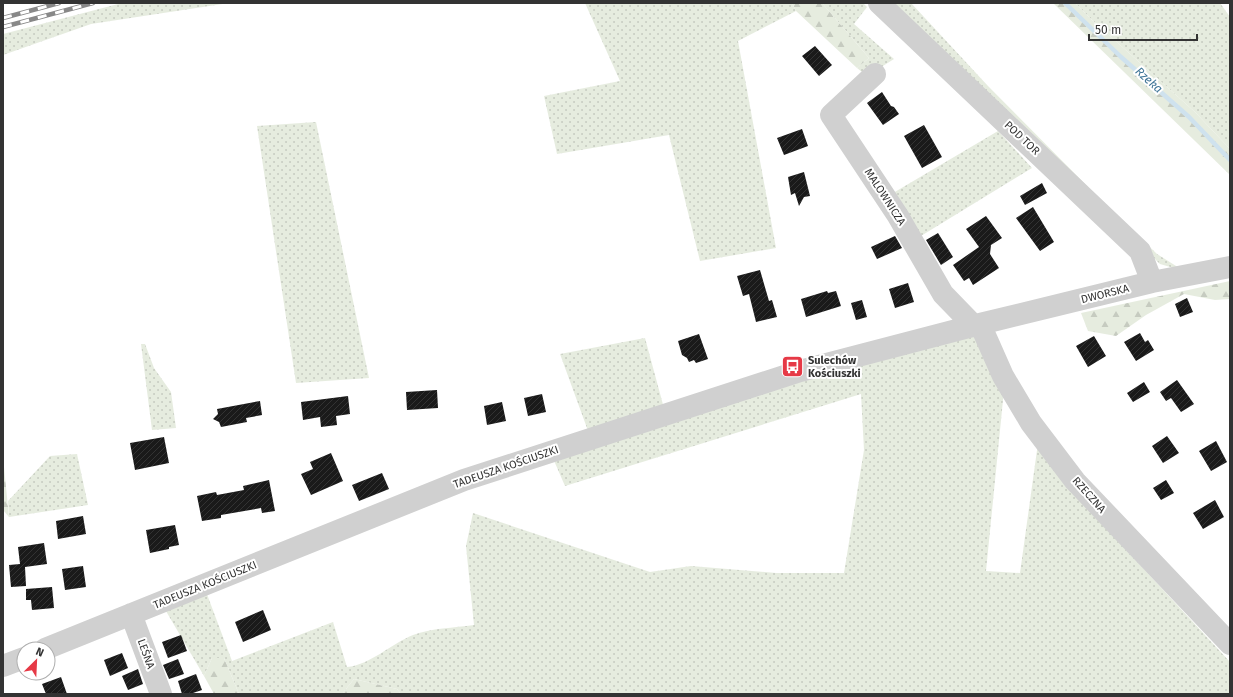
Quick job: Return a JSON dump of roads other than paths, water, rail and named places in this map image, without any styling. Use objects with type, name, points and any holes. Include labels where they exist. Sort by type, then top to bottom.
[{"type":"street","name":"POD TOR","points":[[879,3],[1140,251],[1152,282]]},
{"type":"street","name":"MALOWNICZA","points":[[874,74],[831,116],[898,216],[943,294],[977,325]]},
{"type":"street","name":"DWORSKA","points":[[977,325],[1152,282],[1230,267]]},
{"type":"street","name":"TADEUSZA KOŚCIUSZKI","points":[[56,645],[464,480],[800,371],[977,325]]},
{"type":"street","name":"RZECZNA","points":[[977,325],[1003,376],[1031,423],[1075,481],[1230,644]]},
{"type":"street","name":"LEŚNA","points":[[131,614],[161,694]]},
{"type":"waterway","name":"Rzeka","points":[[1065,3],[1121,57],[1189,117],[1230,160]]},
{"type":"railway","points":[[3,18],[59,3]]},
{"type":"railway","points":[[3,27],[93,3]]},
{"type":"place","name":"Sulechów Kościuszki","points":[[793,366]]}]
